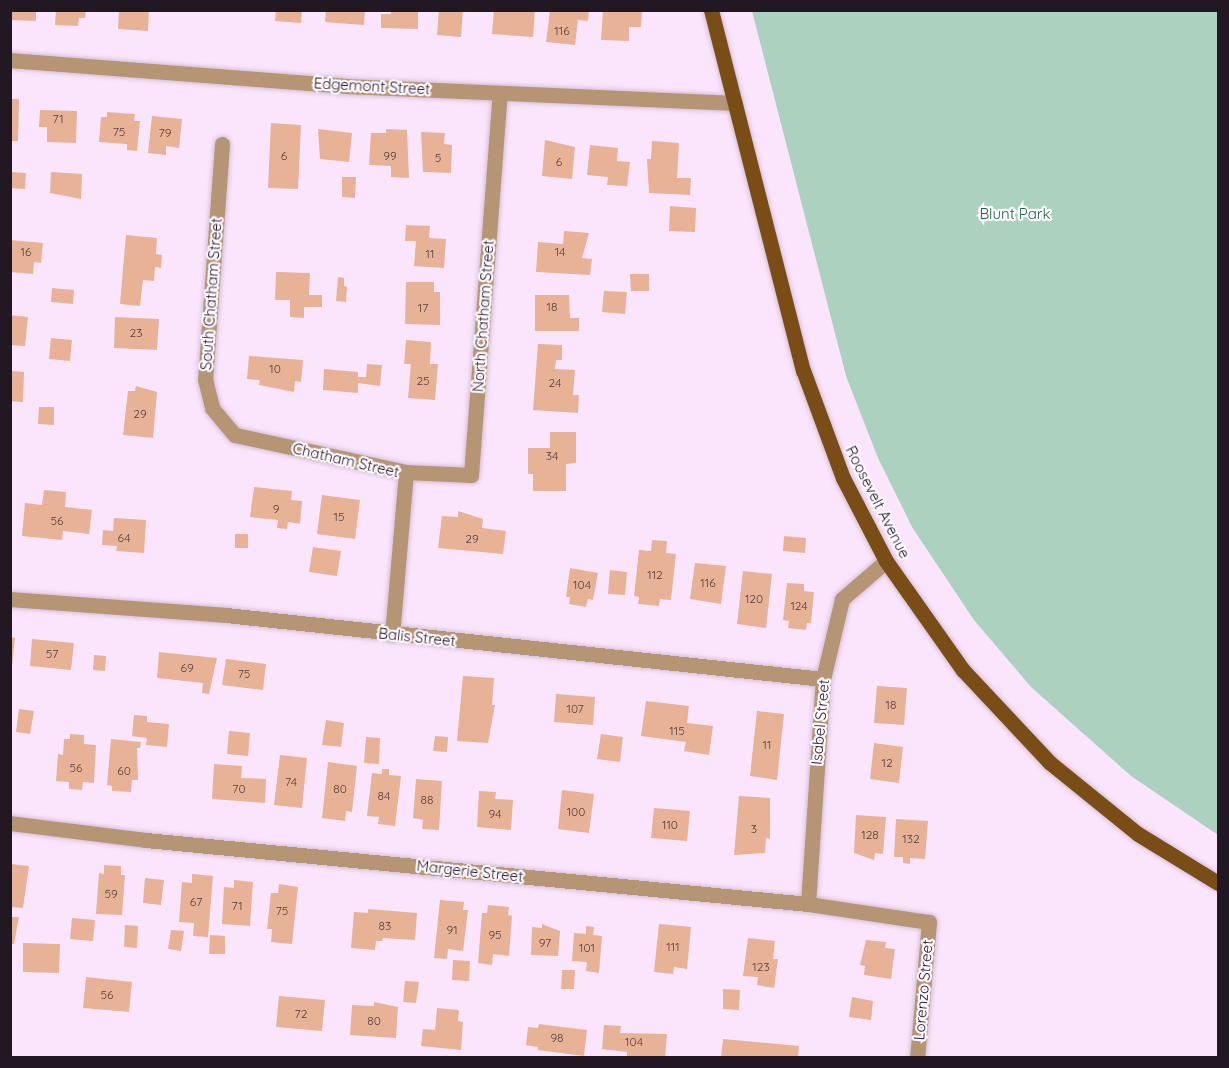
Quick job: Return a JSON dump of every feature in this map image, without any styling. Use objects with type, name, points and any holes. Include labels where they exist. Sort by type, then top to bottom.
[{"type":"main road","name":"Roosevelt Avenue","points":[[711,10],[803,370],[843,478],[886,561],[963,670],[1049,762],[1138,834],[1218,883]]},
{"type":"street","name":"Edgemont Street","points":[[10,60],[500,93],[735,104]]},
{"type":"street","name":"North Chatham Street","points":[[406,472],[471,475],[500,93]]},
{"type":"street","name":"South Chatham Street","points":[[222,144],[205,379],[212,408],[235,435]]},
{"type":"street","name":"Chatham Street","points":[[235,435],[406,472],[392,634]]},
{"type":"street","name":"Isabel Street","points":[[808,904],[822,679],[842,599],[886,561]]},
{"type":"street","name":"Balis Street","points":[[10,599],[226,615],[822,679]]},
{"type":"street","name":"Margerie Street","points":[[10,823],[146,840],[808,904],[929,922]]},
{"type":"street","name":"Lorenzo Street","points":[[917,1058],[929,922]]},
{"type":"green space","name":"Blunt Park","points":[[752,11],[1218,11],[1218,835],[1131,776],[1031,687],[974,620],[912,527],[878,458],[846,376]]},
{"type":"building","points":[[10,10],[36,10],[36,21],[10,20]]},
{"type":"building","points":[[56,10],[86,10],[85,18],[79,18],[78,26],[55,25]]},
{"type":"building","points":[[119,10],[149,10],[148,31],[118,29]]},
{"type":"building","points":[[276,10],[302,10],[301,23],[275,21]]},
{"type":"building","points":[[326,10],[365,10],[364,25],[325,22]]},
{"type":"building","points":[[391,10],[418,10],[418,29],[381,28],[381,14],[391,14]]},
{"type":"building","points":[[439,10],[463,10],[461,37],[437,35]]},
{"type":"building","points":[[494,10],[535,10],[533,37],[492,34]]},
{"type":"building","points":[[550,10],[589,10],[588,21],[578,20],[575,45],[546,42]]},
{"type":"building","points":[[603,10],[642,10],[641,27],[629,27],[629,41],[601,40]]},
{"type":"building","points":[[10,99],[19,99],[18,141],[10,141]]},
{"type":"building","points":[[40,110],[77,111],[76,143],[47,142],[47,127],[39,127]]},
{"type":"building","points":[[107,112],[135,114],[134,121],[140,121],[137,151],[127,150],[127,144],[99,142],[101,117],[107,117]]},
{"type":"building","points":[[152,116],[182,119],[179,148],[166,146],[166,155],[148,153]]},
{"type":"building","points":[[271,123],[301,125],[298,189],[268,188]]},
{"type":"building","points":[[318,129],[352,133],[349,162],[320,159]]},
{"type":"building","points":[[386,129],[407,130],[409,178],[391,177],[391,166],[369,165],[371,133],[386,133]]},
{"type":"building","points":[[421,132],[445,133],[444,144],[452,145],[451,173],[423,172]]},
{"type":"building","points":[[545,140],[575,147],[572,179],[542,176]]},
{"type":"building","points":[[652,141],[679,143],[677,178],[691,178],[690,195],[649,193],[647,159],[651,159]]},
{"type":"building","points":[[590,145],[618,148],[617,161],[630,162],[627,186],[607,185],[608,177],[587,175]]},
{"type":"building","points":[[10,172],[26,173],[25,189],[10,188]]},
{"type":"building","points":[[51,172],[82,174],[81,199],[50,193]]},
{"type":"building","points":[[342,177],[356,177],[355,198],[342,197]]},
{"type":"building","points":[[670,206],[696,208],[695,232],[669,231]]},
{"type":"building","points":[[406,225],[430,226],[429,238],[446,239],[444,268],[414,266],[416,241],[405,241]]},
{"type":"building","points":[[564,231],[589,233],[582,258],[592,259],[590,275],[536,272],[538,242],[563,244]]},
{"type":"building","points":[[126,235],[157,238],[156,254],[162,255],[161,268],[155,267],[154,281],[143,280],[140,306],[120,304]]},
{"type":"building","points":[[10,240],[43,243],[41,263],[34,262],[33,274],[10,272]]},
{"type":"building","points":[[276,272],[310,273],[309,295],[322,295],[322,307],[304,307],[304,318],[290,317],[290,300],[275,300]]},
{"type":"building","points":[[630,274],[649,274],[649,291],[631,291]]},
{"type":"building","points":[[338,277],[344,278],[344,286],[347,287],[346,302],[336,301]]},
{"type":"building","points":[[406,282],[434,282],[434,292],[440,292],[440,325],[405,324]]},
{"type":"building","points":[[52,288],[74,290],[73,304],[51,302]]},
{"type":"building","points":[[604,291],[627,292],[625,314],[602,312]]},
{"type":"building","points":[[535,295],[569,295],[570,318],[579,318],[579,331],[535,331]]},
{"type":"building","points":[[10,315],[28,317],[25,346],[10,345]]},
{"type":"building","points":[[115,317],[159,319],[157,350],[114,348]]},
{"type":"building","points":[[51,338],[72,340],[70,361],[49,359]]},
{"type":"building","points":[[406,340],[431,342],[430,364],[438,364],[435,400],[408,398],[411,364],[404,364]]},
{"type":"building","points":[[538,344],[562,345],[562,360],[556,360],[555,369],[575,370],[573,395],[579,395],[578,413],[533,410]]},
{"type":"building","points":[[249,356],[303,360],[301,382],[295,381],[294,392],[259,385],[260,380],[247,379]]},
{"type":"building","points":[[367,364],[382,365],[380,386],[358,383],[358,393],[323,390],[324,369],[358,372],[358,377],[366,377]]},
{"type":"building","points":[[10,371],[24,372],[23,402],[10,401]]},
{"type":"building","points":[[136,386],[157,392],[153,438],[123,435],[128,391],[135,391]]},
{"type":"building","points":[[39,407],[54,407],[54,425],[38,424]]},
{"type":"building","points":[[550,432],[576,432],[576,463],[566,464],[566,491],[533,491],[533,474],[528,474],[528,448],[550,448]]},
{"type":"building","points":[[254,487],[292,491],[291,500],[302,501],[300,524],[288,522],[287,529],[277,528],[278,520],[250,517]]},
{"type":"building","points":[[44,490],[66,492],[65,507],[92,510],[89,534],[63,531],[62,540],[22,536],[25,503],[42,505]]},
{"type":"building","points":[[322,495],[360,500],[355,539],[317,534]]},
{"type":"building","points":[[458,511],[483,519],[482,528],[506,531],[503,554],[438,548],[442,516],[458,517]]},
{"type":"building","points":[[114,518],[146,520],[144,553],[116,551],[117,546],[102,545],[103,530],[113,531]]},
{"type":"building","points":[[235,534],[248,534],[248,548],[235,548]]},
{"type":"building","points":[[784,536],[806,538],[805,553],[783,551]]},
{"type":"building","points":[[652,540],[667,541],[666,553],[676,554],[671,600],[660,599],[659,606],[638,604],[639,597],[634,596],[639,550],[651,551]]},
{"type":"building","points":[[313,547],[341,551],[337,576],[309,572]]},
{"type":"building","points":[[695,563],[726,566],[721,604],[690,599]]},
{"type":"building","points":[[570,568],[598,573],[593,600],[588,599],[586,607],[569,604],[570,597],[566,597]]},
{"type":"building","points":[[610,570],[627,572],[625,595],[608,594]]},
{"type":"building","points":[[743,571],[772,574],[766,628],[737,624]]},
{"type":"building","points":[[787,583],[804,584],[804,591],[814,592],[811,623],[807,623],[806,630],[788,628],[789,621],[783,620]]},
{"type":"building","points":[[10,637],[15,638],[12,666],[10,666]]},
{"type":"building","points":[[32,639],[74,643],[71,670],[30,666]]},
{"type":"building","points":[[159,652],[217,658],[209,694],[202,693],[203,683],[157,678]]},
{"type":"building","points":[[94,655],[106,656],[105,671],[93,670]]},
{"type":"building","points":[[226,659],[266,664],[263,690],[222,685]]},
{"type":"building","points":[[463,676],[494,678],[492,705],[495,705],[488,743],[457,741]]},
{"type":"building","points":[[877,686],[907,688],[904,725],[874,723]]},
{"type":"building","points":[[556,694],[595,697],[593,725],[554,722]]},
{"type":"building","points":[[646,701],[689,706],[687,723],[713,726],[709,755],[684,751],[686,742],[641,736]]},
{"type":"building","points":[[19,709],[34,711],[30,734],[16,732]]},
{"type":"building","points":[[757,711],[784,714],[777,780],[750,776]]},
{"type":"building","points":[[134,715],[147,716],[147,722],[169,724],[167,747],[146,745],[147,738],[132,736]]},
{"type":"building","points":[[326,720],[344,723],[341,747],[322,745]]},
{"type":"building","points":[[229,731],[250,733],[248,756],[227,754]]},
{"type":"building","points":[[70,734],[84,735],[84,744],[96,745],[94,783],[83,782],[82,790],[69,789],[69,782],[56,781],[58,754],[63,755],[64,739],[70,739]]},
{"type":"building","points":[[601,734],[623,737],[620,762],[597,759]]},
{"type":"building","points":[[435,736],[448,737],[447,752],[433,751]]},
{"type":"building","points":[[366,737],[380,738],[379,764],[364,763]]},
{"type":"building","points":[[111,739],[141,742],[140,748],[137,748],[138,780],[132,780],[131,792],[112,791],[112,786],[107,785]]},
{"type":"building","points":[[874,743],[903,747],[899,783],[870,779]]},
{"type":"building","points":[[280,755],[307,758],[302,808],[274,805]]},
{"type":"building","points":[[328,762],[357,766],[352,812],[346,811],[345,821],[322,818]]},
{"type":"building","points":[[214,764],[242,766],[241,778],[266,779],[265,803],[212,799]]},
{"type":"building","points":[[382,769],[389,769],[389,775],[401,776],[395,826],[378,824],[379,817],[367,816],[372,773],[382,774]]},
{"type":"building","points":[[416,779],[442,781],[439,830],[422,829],[423,820],[413,818]]},
{"type":"building","points":[[562,790],[594,794],[589,833],[558,829]]},
{"type":"building","points":[[479,791],[496,792],[495,799],[513,800],[511,830],[477,827]]},
{"type":"building","points":[[739,796],[770,798],[770,839],[766,838],[765,853],[734,855]]},
{"type":"building","points":[[654,808],[690,811],[687,841],[651,838]]},
{"type":"building","points":[[856,815],[886,817],[883,854],[875,853],[874,860],[854,853]]},
{"type":"building","points":[[896,819],[928,821],[925,859],[910,858],[910,864],[903,863],[903,857],[894,857]]},
{"type":"building","points":[[10,864],[29,866],[23,908],[10,907]]},
{"type":"building","points":[[104,865],[121,866],[121,875],[125,875],[122,915],[96,914],[99,873],[104,874]]},
{"type":"building","points":[[192,874],[213,876],[208,937],[193,936],[194,923],[179,922],[182,882],[192,883]]},
{"type":"building","points":[[145,878],[164,880],[161,905],[143,903]]},
{"type":"building","points":[[234,880],[253,882],[250,926],[222,924],[224,887],[234,888]]},
{"type":"building","points":[[279,884],[298,887],[292,944],[271,942],[272,929],[267,929],[271,893],[278,893]]},
{"type":"building","points":[[440,900],[464,902],[463,910],[468,910],[463,951],[448,949],[447,959],[434,958]]},
{"type":"building","points":[[488,905],[509,907],[508,915],[512,916],[509,956],[493,954],[492,965],[478,963],[482,913],[487,913]]},
{"type":"building","points":[[368,909],[417,913],[415,940],[383,938],[382,941],[376,941],[375,950],[351,948],[354,912],[368,913]]},
{"type":"building","points":[[10,917],[19,917],[14,944],[10,944]]},
{"type":"building","points":[[72,918],[95,920],[93,941],[70,939]]},
{"type":"building","points":[[542,924],[560,931],[558,956],[531,955],[532,927],[542,928]]},
{"type":"building","points":[[659,924],[691,927],[687,969],[674,967],[673,974],[654,972]]},
{"type":"building","points":[[125,925],[138,926],[137,948],[124,947]]},
{"type":"building","points":[[586,926],[594,927],[593,935],[602,936],[599,973],[586,971],[587,962],[572,961],[574,933],[586,934]]},
{"type":"building","points":[[171,930],[184,931],[181,951],[168,949]]},
{"type":"building","points":[[210,935],[225,936],[225,954],[209,954]]},
{"type":"building","points":[[748,938],[775,941],[773,959],[778,959],[774,988],[757,985],[758,977],[743,976]]},
{"type":"building","points":[[866,940],[886,942],[885,948],[895,949],[891,979],[864,975],[865,966],[860,965]]},
{"type":"building","points":[[23,943],[60,944],[59,973],[23,972]]},
{"type":"building","points":[[453,960],[470,961],[469,981],[452,980]]},
{"type":"building","points":[[562,970],[575,970],[574,989],[561,989]]},
{"type":"building","points":[[86,977],[132,982],[129,1012],[83,1008]]},
{"type":"building","points":[[405,981],[419,982],[416,1003],[403,1002]]},
{"type":"building","points":[[723,989],[740,990],[739,1010],[723,1009]]},
{"type":"building","points":[[279,996],[325,1000],[322,1031],[276,1027]]},
{"type":"building","points":[[852,997],[873,1001],[871,1020],[849,1017]]},
{"type":"building","points":[[374,1002],[398,1007],[396,1038],[350,1035],[352,1005],[374,1006]]},
{"type":"building","points":[[437,1008],[459,1010],[458,1021],[463,1022],[461,1050],[421,1046],[423,1029],[435,1030]]},
{"type":"building","points":[[539,1024],[587,1030],[584,1056],[538,1050],[538,1047],[526,1045],[528,1027],[538,1028]]},
{"type":"building","points":[[604,1025],[621,1026],[620,1033],[667,1034],[665,1058],[627,1058],[627,1052],[602,1049]]},
{"type":"building","points":[[723,1039],[799,1046],[798,1058],[721,1058]]}]
